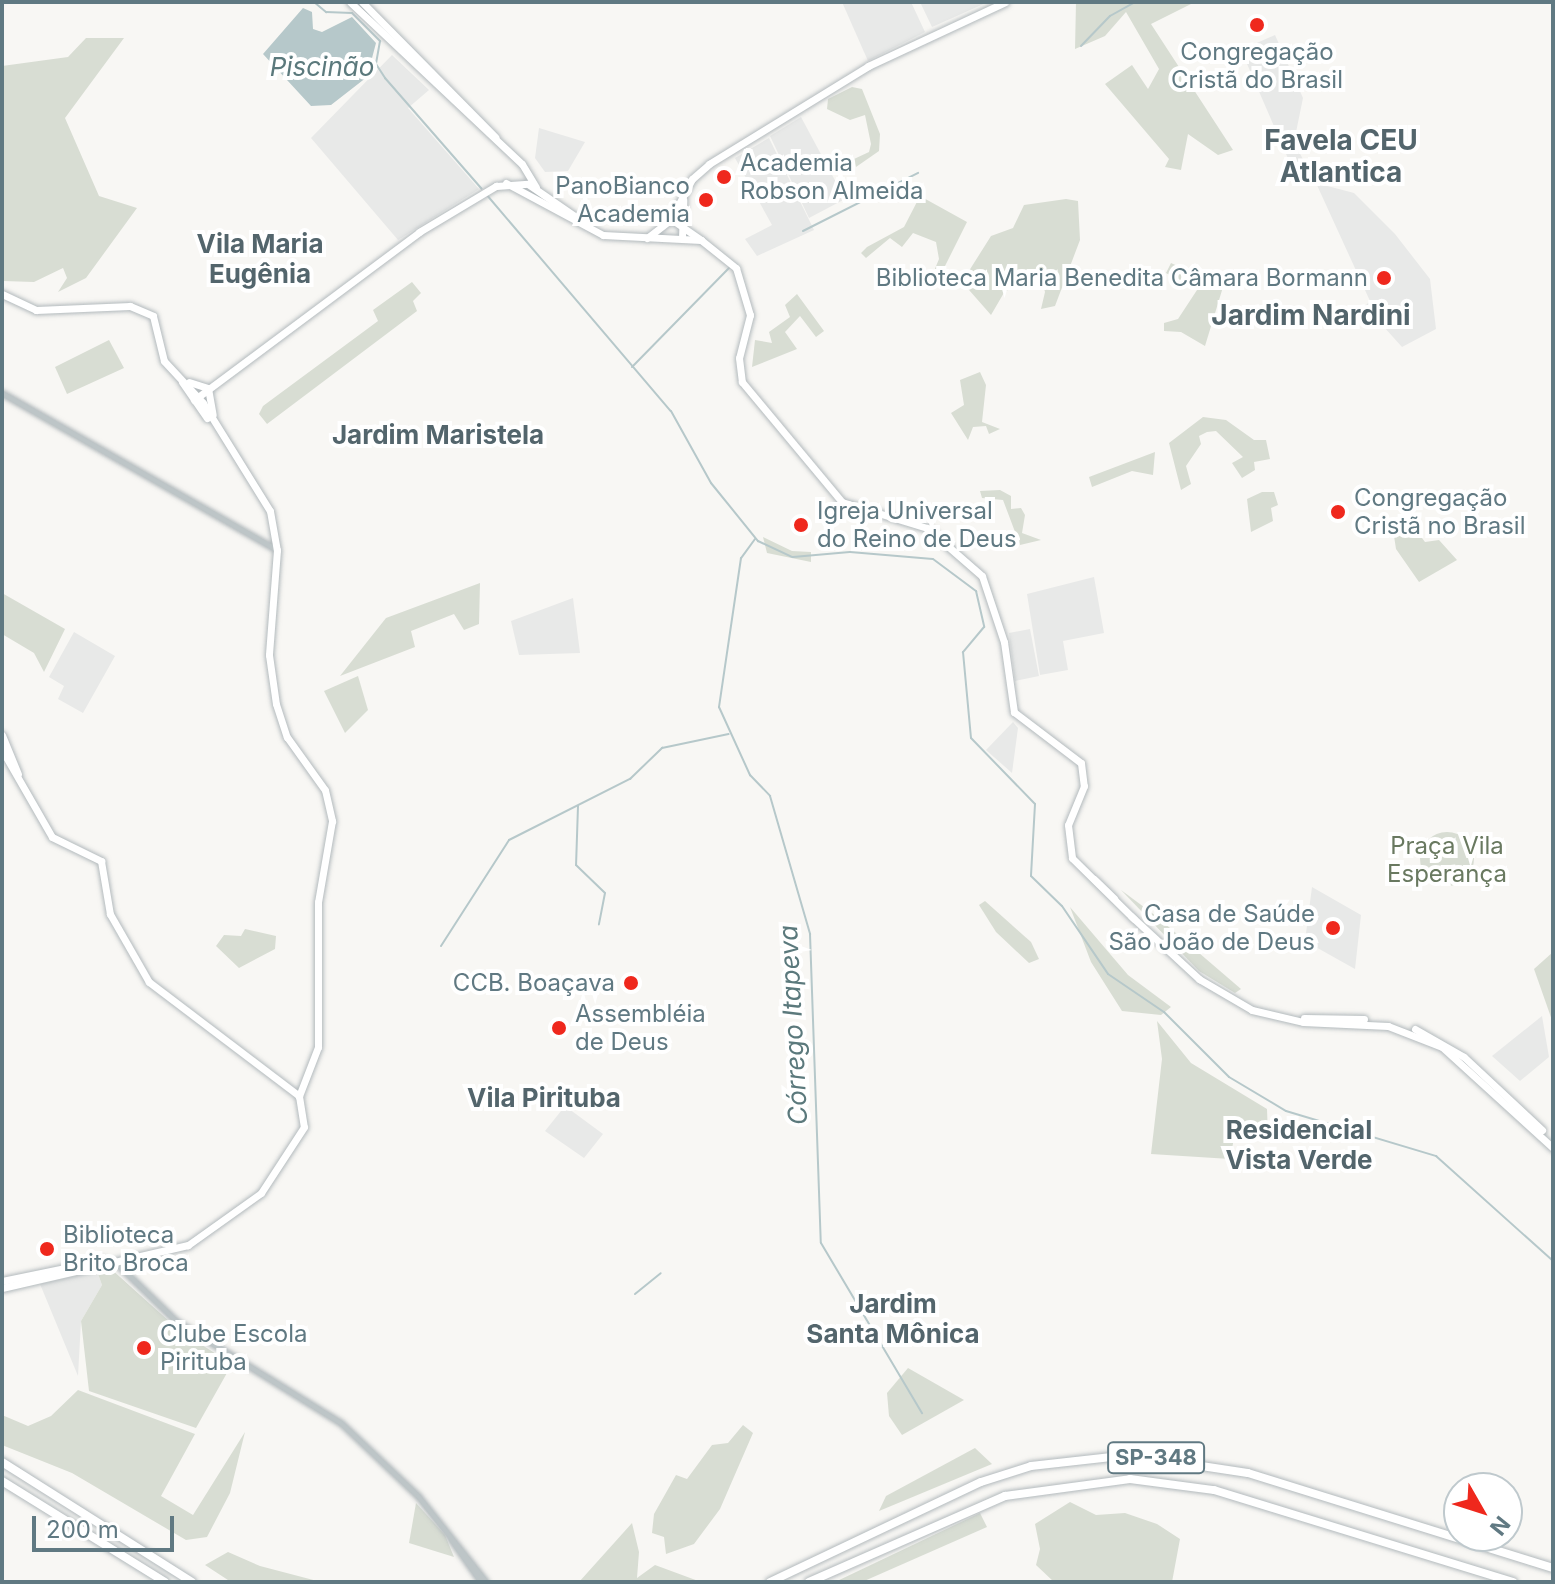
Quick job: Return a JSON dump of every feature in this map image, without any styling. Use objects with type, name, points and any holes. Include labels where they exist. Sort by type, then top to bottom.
[{"type":"highway","name":"SP-348","points":[[770,1582],[981,1482],[1031,1466],[1129,1455],[1248,1473],[1553,1568]]},
{"type":"highway","points":[[2,1462],[192,1582]]},
{"type":"highway","name":"SP-348","points":[[809,1582],[1005,1496],[1130,1479],[1214,1490],[1513,1582]]},
{"type":"highway","points":[[2,1481],[165,1582]]},
{"type":"main road","points":[[350,2],[522,164],[531,186],[593,231],[645,239],[658,233],[671,219],[698,172],[890,55],[1005,2]]},
{"type":"main road","points":[[362,2],[501,145]]},
{"type":"main road","points":[[196,398],[337,290],[488,190],[506,183],[531,186],[555,198],[593,231]]},
{"type":"main road","points":[[682,238],[685,223],[683,198]]},
{"type":"main road","points":[[671,219],[685,223],[701,240],[730,260],[746,287],[750,315],[740,375],[786,438],[842,502],[927,528],[982,576],[1004,642],[1014,712],[1081,763],[1084,786],[1068,825],[1072,858],[1195,975],[1267,1014],[1388,1026],[1428,1040],[1458,1058],[1553,1148]]},
{"type":"main road","points":[[658,233],[701,240]]},
{"type":"main road","points":[[2,294],[36,310],[147,311],[155,320],[161,357],[214,421]]},
{"type":"main road","points":[[182,379],[208,388]]},
{"type":"main road","points":[[208,388],[218,430]]},
{"type":"main road","points":[[2,1288],[188,1245],[233,1218],[261,1193],[302,1134],[299,1096],[318,1047],[318,902],[332,821],[325,790],[287,737],[276,704],[269,655],[277,550],[266,500],[196,398]]},
{"type":"main road","points":[[2,735],[13,769]]},
{"type":"main road","points":[[2,750],[52,837],[101,861],[110,914],[149,982],[299,1096]]},
{"type":"main road","points":[[1195,975],[1275,1013],[1376,1020],[1423,1032],[1464,1057],[1553,1142]]},
{"type":"main road","points":[[2,1281],[114,1263]]},
{"type":"street","points":[[2,393],[277,550]]},
{"type":"street","points":[[114,1263],[176,1321],[341,1423],[413,1491],[483,1582]]},
{"type":"shaded area","points":[[842,2],[911,2],[925,32],[868,61]]},
{"type":"shaded area","points":[[920,2],[988,2],[932,27]]},
{"type":"shaded area","points":[[1275,35],[1303,98],[1294,142],[1310,173],[1293,170],[1241,50]]},
{"type":"shaded area","points":[[392,55],[429,90],[408,108],[479,189],[398,240],[311,138]]},
{"type":"shaded area","points":[[801,117],[845,199],[809,218],[770,136]]},
{"type":"shaded area","points":[[539,128],[585,142],[568,171],[545,172],[535,158]]},
{"type":"shaded area","points":[[769,138],[814,230],[757,256],[745,239],[772,225],[735,158]]},
{"type":"shaded area","points":[[1316,183],[1354,193],[1395,234],[1430,279],[1436,329],[1402,347],[1365,306],[1370,301]]},
{"type":"shaded area","points":[[1094,577],[1104,633],[1063,641],[1068,670],[1040,675],[1027,594]]},
{"type":"shaded area","points":[[573,598],[580,653],[519,655],[511,621]]},
{"type":"shaded area","points":[[1030,629],[1039,676],[1015,681],[1009,633]]},
{"type":"shaded area","points":[[74,632],[115,656],[83,713],[58,699],[64,686],[49,677]]},
{"type":"shaded area","points":[[1013,722],[1018,728],[1012,773],[986,750]]},
{"type":"shaded area","name":"Casa de Saúde São João de Deus","points":[[1312,887],[1361,915],[1355,969],[1305,941]]},
{"type":"shaded area","points":[[1542,1016],[1549,1057],[1520,1081],[1492,1056]]},
{"type":"shaded area","points":[[565,1106],[603,1134],[584,1158],[545,1131]]},
{"type":"shaded area","points":[[97,1271],[102,1285],[81,1321],[78,1376],[40,1284]]},
{"type":"green space","points":[[1076,2],[1195,2],[1151,24],[1233,150],[1218,155],[1188,134],[1181,170],[1165,167],[1169,159],[1105,84],[1132,65],[1148,89],[1159,69],[1126,12],[1105,36],[1075,49]]},
{"type":"green space","points":[[86,38],[124,38],[65,118],[99,196],[137,208],[86,278],[58,292],[67,278],[63,268],[34,282],[3,281],[2,66],[68,57]]},
{"type":"green space","points":[[852,87],[862,89],[880,134],[879,151],[856,167],[854,159],[869,152],[871,144],[865,115],[850,120],[827,109],[828,99]]},
{"type":"green space","points":[[920,196],[967,222],[941,274],[934,271],[939,259],[936,242],[913,233],[902,247],[890,238],[866,258],[861,253],[867,247],[904,227]]},
{"type":"green space","points":[[1066,199],[1078,201],[1080,240],[1055,306],[1041,309],[1045,292],[1042,282],[1034,282],[1005,291],[991,315],[962,282],[991,236],[1013,228],[1024,205]]},
{"type":"green space","points":[[1171,263],[1223,287],[1205,346],[1181,332],[1164,331],[1164,323],[1178,319],[1197,290],[1166,273]]},
{"type":"green space","points":[[412,282],[421,293],[413,301],[417,311],[267,424],[259,414],[263,406],[378,321],[373,310]]},
{"type":"green space","points":[[797,294],[824,331],[816,337],[800,316],[785,332],[797,349],[752,367],[755,340],[772,343],[769,332],[790,317],[785,305]]},
{"type":"green space","points":[[109,340],[124,368],[67,394],[55,367]]},
{"type":"green space","points":[[980,372],[986,385],[982,422],[1000,429],[989,434],[986,426],[973,427],[968,440],[951,413],[964,405],[960,380]]},
{"type":"green space","points":[[1203,417],[1226,420],[1254,440],[1266,440],[1270,459],[1254,462],[1255,470],[1242,478],[1232,463],[1243,457],[1216,431],[1207,432],[1199,436],[1201,444],[1186,466],[1191,484],[1181,490],[1169,443]]},
{"type":"green space","points":[[1155,452],[1153,475],[1132,471],[1092,487],[1089,477]]},
{"type":"green space","points":[[1000,490],[1011,496],[1011,509],[1021,508],[1025,515],[1022,533],[1041,540],[1020,545],[1003,500],[982,498],[980,491]]},
{"type":"green space","points":[[1262,492],[1274,492],[1278,505],[1271,508],[1273,521],[1251,532],[1247,499]]},
{"type":"green space","points":[[1410,522],[1425,542],[1439,540],[1457,560],[1419,582],[1396,549],[1394,536]]},
{"type":"green space","points":[[763,537],[792,551],[811,552],[811,562],[767,553]]},
{"type":"green space","points":[[480,583],[479,624],[464,630],[454,614],[411,631],[415,647],[340,676],[386,618]]},
{"type":"green space","points":[[2,593],[65,629],[44,672],[34,653],[2,634]]},
{"type":"green space","points":[[358,676],[368,710],[345,733],[324,691]]},
{"type":"green space","name":"Praça Vila Esperança","points":[[1447,832],[1466,840],[1474,859],[1466,878],[1447,886],[1428,878],[1420,859],[1428,840]]},
{"type":"green space","points":[[1121,890],[1241,989],[1235,993],[1199,971]]},
{"type":"green space","points":[[985,901],[1031,942],[1039,959],[1029,963],[996,932],[979,905]]},
{"type":"green space","points":[[1070,907],[1128,975],[1171,1007],[1161,1015],[1122,1011],[1091,962]]},
{"type":"green space","points":[[245,929],[276,936],[275,949],[239,968],[216,946],[224,935],[241,936]]},
{"type":"green space","points":[[1553,952],[1553,1023],[1534,969]]},
{"type":"green space","points":[[1157,1021],[1191,1063],[1267,1109],[1268,1136],[1237,1123],[1230,1159],[1151,1154],[1162,1059]]},
{"type":"green space","name":"Clube Escola Pirituba","points":[[110,1268],[180,1331],[232,1364],[196,1428],[89,1391],[81,1321],[102,1285],[97,1271]]},
{"type":"green space","points":[[908,1368],[964,1400],[902,1435],[889,1416],[887,1393]]},
{"type":"green space","points":[[78,1390],[195,1434],[161,1496],[193,1515],[245,1432],[230,1493],[207,1537],[186,1540],[72,1473],[2,1445],[2,1415],[28,1426],[51,1416]]},
{"type":"green space","points":[[743,1425],[753,1433],[720,1509],[694,1544],[666,1554],[664,1537],[652,1533],[654,1514],[676,1475],[687,1479],[712,1445],[728,1443]]},
{"type":"green space","points":[[975,1448],[992,1464],[879,1511],[886,1496]]},
{"type":"green space","points":[[1070,1502],[1096,1515],[1125,1513],[1157,1524],[1180,1539],[1172,1582],[1054,1582],[1036,1565],[1040,1549],[1035,1524]]},
{"type":"green space","points":[[416,1503],[445,1535],[454,1557],[409,1543]]},
{"type":"green space","points":[[980,1513],[987,1527],[862,1582],[835,1582]]},
{"type":"green space","points":[[632,1523],[639,1552],[637,1578],[655,1565],[701,1582],[579,1582]]},
{"type":"green space","points":[[228,1552],[260,1566],[321,1582],[231,1582],[205,1565]]},
{"type":"water","name":"Piscinão","points":[[303,8],[312,12],[313,29],[322,32],[352,17],[376,43],[367,77],[331,105],[311,106],[263,54]]},
{"type":"waterway","points":[[314,2],[326,12],[352,13],[380,41],[376,64],[385,78],[482,189]]},
{"type":"waterway","points":[[1081,46],[1110,16],[1135,2]]},
{"type":"waterway","points":[[803,231],[918,173]]},
{"type":"waterway","points":[[486,194],[671,411],[711,483],[758,541],[793,557],[850,552],[933,559],[976,591],[984,627],[963,652],[971,738],[1035,804],[1031,876],[1062,906],[1108,974],[1164,1012],[1229,1077],[1286,1111],[1436,1156],[1553,1261]]},
{"type":"waterway","points":[[632,367],[729,268]]},
{"type":"waterway","name":"Córrego Itapeva","points":[[755,539],[741,558],[719,707],[750,775],[770,796],[810,934],[821,1243],[922,1413]]},
{"type":"waterway","points":[[441,946],[509,840],[630,779],[662,748],[729,734]]},
{"type":"waterway","points":[[578,806],[576,865],[605,893],[599,924]]},
{"type":"waterway","points":[[635,1294],[661,1273]]},
{"type":"place","name":"Congregação Cristã do Brasil","points":[[1257,25]]},
{"type":"place","name":"Academia Robson Almeida","points":[[724,177]]},
{"type":"place","name":"PanoBianco Academia","points":[[706,200]]},
{"type":"place","name":"Biblioteca Maria Benedita Câmara Bormann","points":[[1384,278]]},
{"type":"place","name":"Congregação Cristã no Brasil","points":[[1338,512]]},
{"type":"place","name":"Igreja Universal do Reino de Deus","points":[[801,525]]},
{"type":"place","name":"Casa de Saúde São João de Deus","points":[[1333,928]]},
{"type":"place","name":"CCB. Boaçava","points":[[631,983]]},
{"type":"place","name":"Assembléia de Deus","points":[[559,1028]]},
{"type":"place","name":"Biblioteca Brito Broca","points":[[47,1249]]},
{"type":"place","name":"Clube Escola Pirituba","points":[[144,1348]]},
{"type":"district","name":"Favela CEU Atlantica","points":[[1341,156]]},
{"type":"district","name":"Vila Maria Eugênia","points":[[260,259]]},
{"type":"district","name":"Jardim Nardini","points":[[1311,315]]},
{"type":"district","name":"Jardim Maristela","points":[[438,435]]},
{"type":"district","name":"Vila Pirituba","points":[[544,1098]]},
{"type":"district","name":"Residencial Vista Verde","points":[[1299,1145]]},
{"type":"district","name":"Jardim Santa Mônica","points":[[893,1319]]}]
